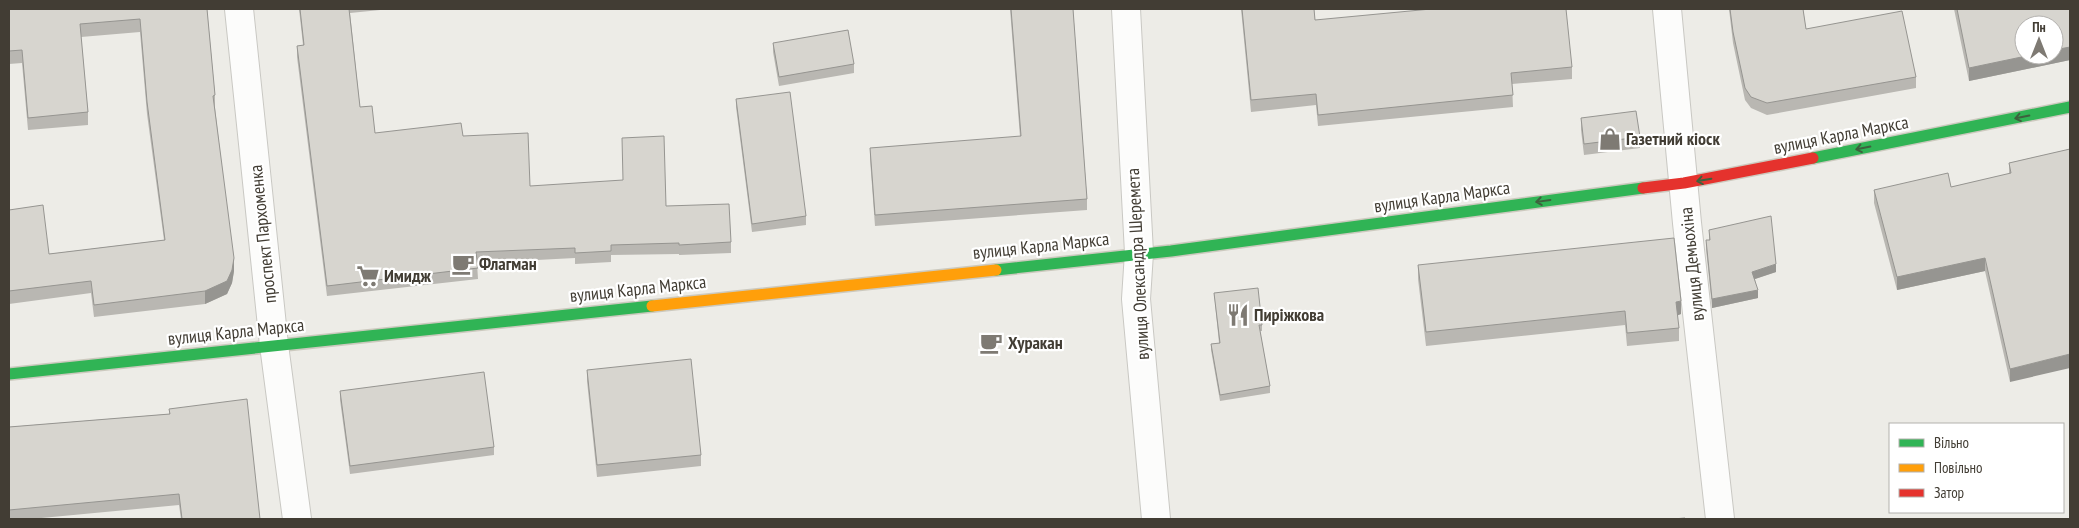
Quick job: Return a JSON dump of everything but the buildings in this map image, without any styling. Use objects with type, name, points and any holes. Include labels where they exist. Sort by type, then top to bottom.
[{"type":"main road","name":"вулиця Карла Маркса","points":[[9,374],[1171,251],[1684,183],[2070,107]]},
{"type":"street","name":"проспект Пархоменка","points":[[239,9],[274,345],[297,519]]},
{"type":"street","name":"вулиця Олександра Шеремета","points":[[1126,9],[1140,253],[1136,299],[1156,519]]},
{"type":"street","name":"вулиця Демьохіна","points":[[1667,9],[1720,519]]},
{"type":"traffic: fast","points":[[1813,158],[2070,107]]},
{"type":"traffic: fast","points":[[996,270],[1171,251],[1643,188]]},
{"type":"traffic: fast","points":[[9,374],[652,306]]},
{"type":"traffic: slow","points":[[652,306],[996,270]]},
{"type":"traffic: jam","points":[[1643,188],[1684,183],[1813,158]]},
{"type":"place","name":"Газетний кіоск","points":[[1610,139]]},
{"type":"place","name":"Флагман","points":[[463,264]]},
{"type":"place","name":"Имидж","points":[[368,276]]},
{"type":"place","name":"Пиріжкова","points":[[1238,315]]},
{"type":"place","name":"Хуракан","points":[[991,343]]}]
